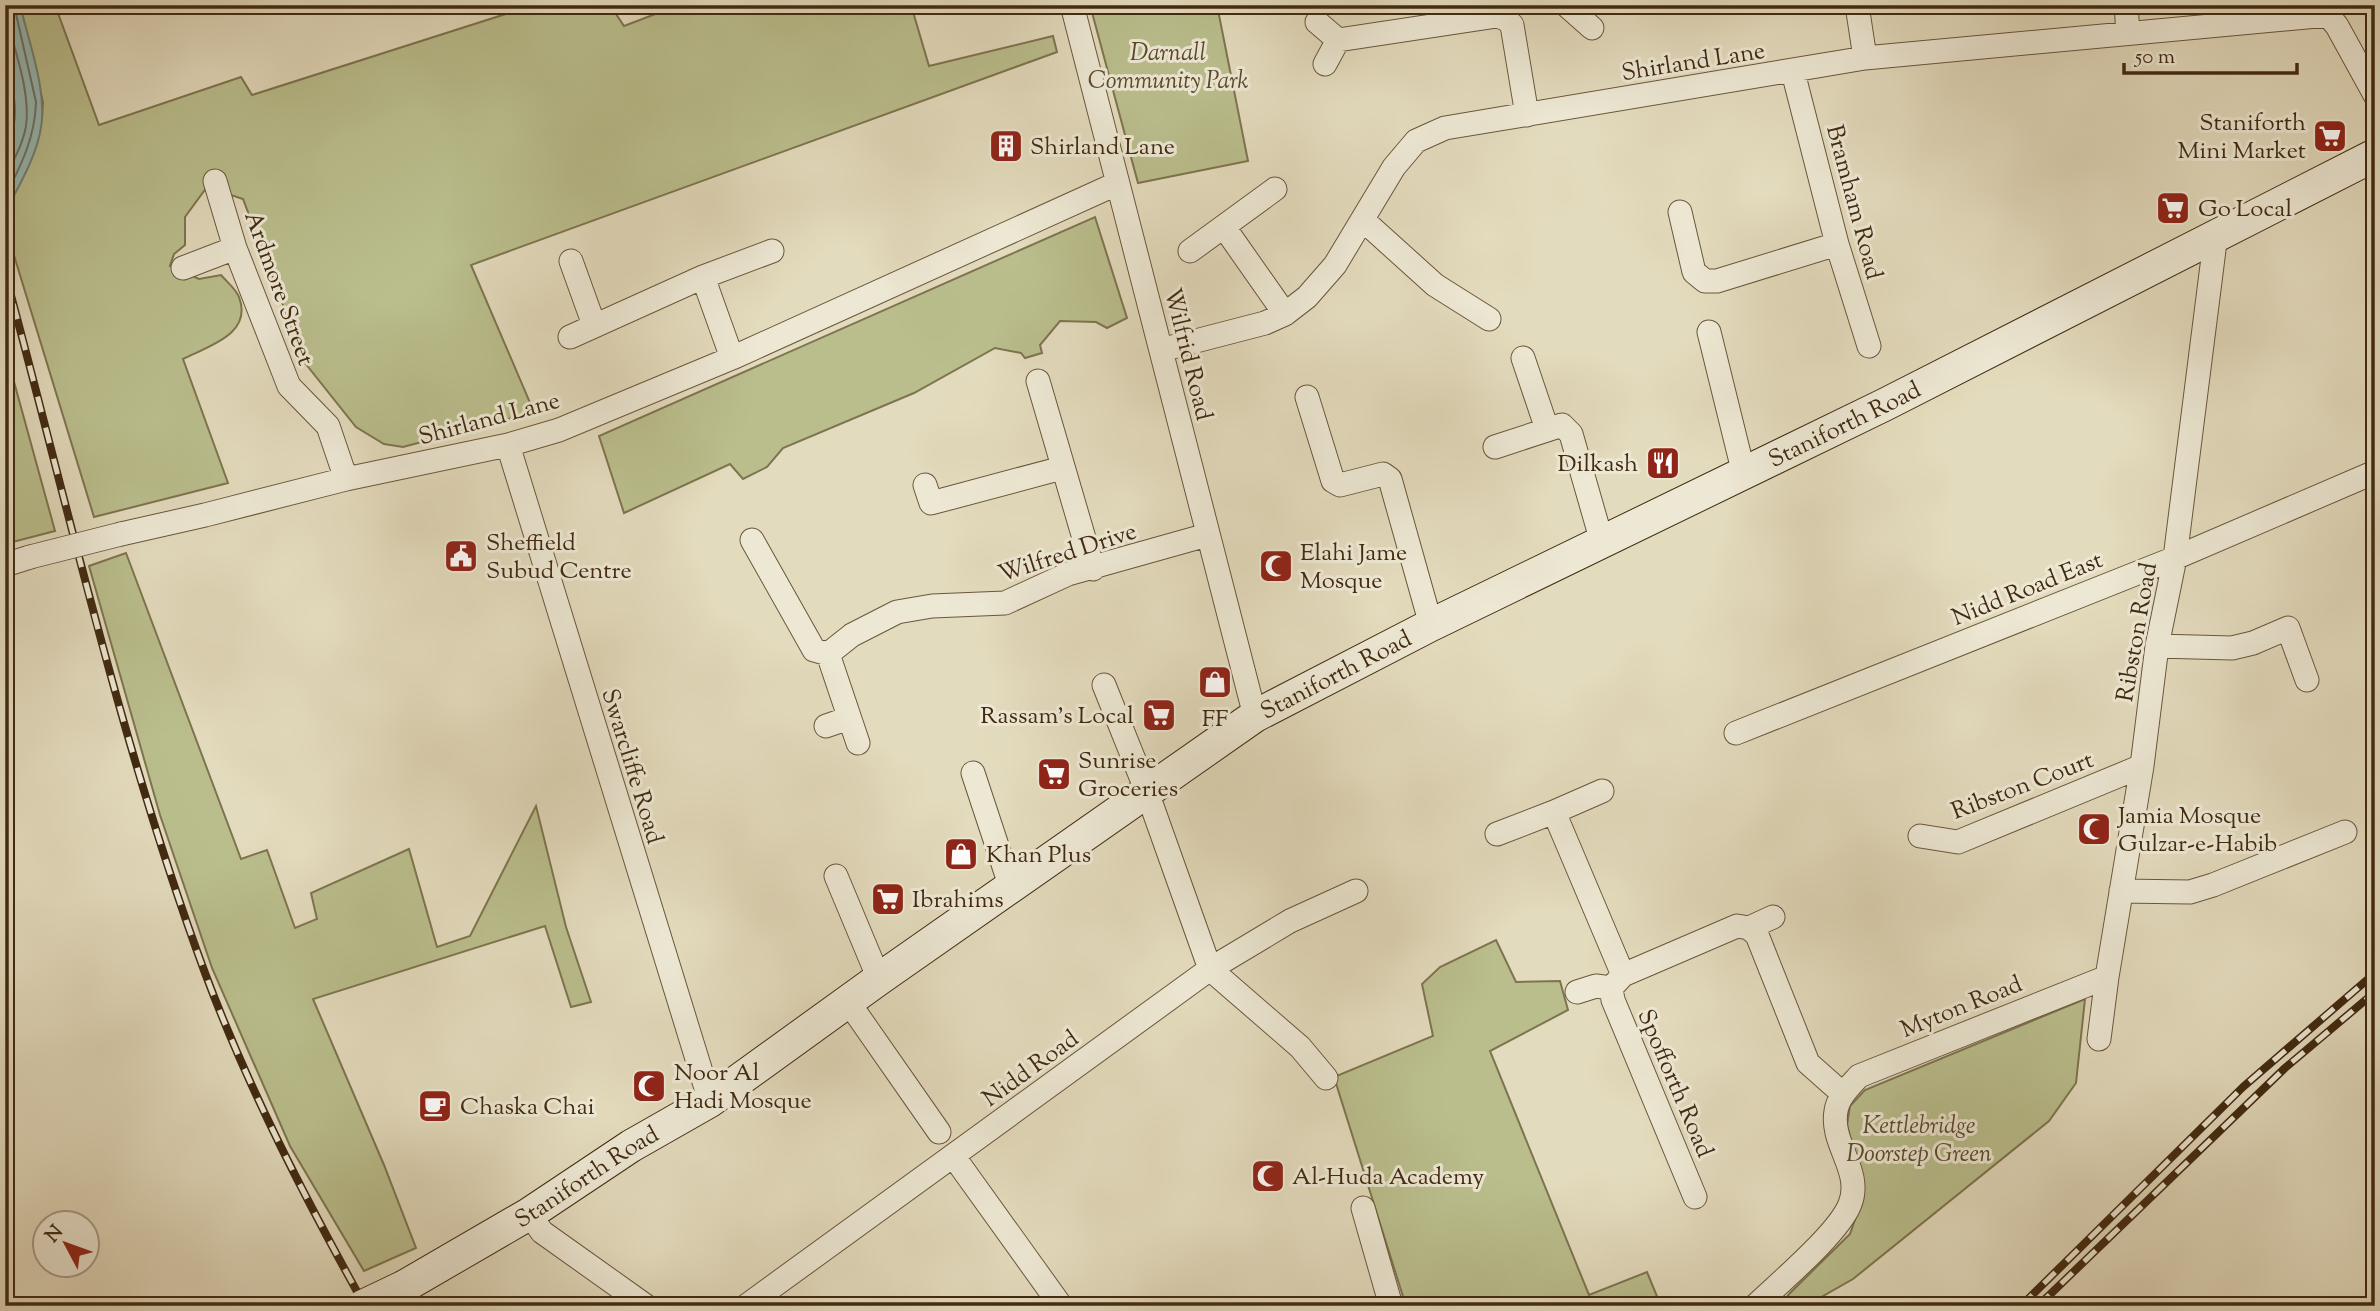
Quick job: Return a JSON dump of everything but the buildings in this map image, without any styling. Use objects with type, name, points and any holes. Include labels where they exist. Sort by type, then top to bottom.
[{"type":"main road","name":"Staniforth Road","points":[[363,1306],[405,1286],[528,1214],[631,1146],[710,1101],[879,979],[1255,716],[1431,625],[1884,405],[2375,155]]},
{"type":"street","name":"Wilfrid Road","points":[[1072,5],[1255,716]]},
{"type":"street","points":[[1566,5],[1592,28]]},
{"type":"street","points":[[1857,5],[1865,58]]},
{"type":"street","points":[[2126,5],[2128,33]]},
{"type":"street","points":[[1317,22],[1338,40],[1497,16],[1509,9],[1527,115]]},
{"type":"street","name":"Shirland Lane","points":[[1161,350],[1265,323],[1285,314],[1307,297],[1335,265],[1394,167],[1416,141],[1445,128],[1865,58],[2328,15],[2337,26],[2375,94]]},
{"type":"street","points":[[1325,64],[1338,40]]},
{"type":"street","name":"Bramham Road","points":[[1793,72],[1837,244],[1869,346]]},
{"type":"street","name":"Ardmore Street","points":[[215,181],[235,248],[289,386],[328,426],[346,479]]},
{"type":"street","name":"Shirland Lane","points":[[5,565],[346,479],[508,445],[559,430],[732,358],[1116,184]]},
{"type":"street","points":[[1191,251],[1275,188]]},
{"type":"street","points":[[1680,212],[1694,272],[1705,281],[1717,281],[1837,244]]},
{"type":"street","points":[[1363,220],[1435,285],[1489,319]]},
{"type":"street","points":[[1224,228],[1285,314]]},
{"type":"street","name":"Ribston Road","points":[[2099,1038],[2142,766],[2157,646],[2175,558],[2216,234]]},
{"type":"street","points":[[183,268],[235,248]]},
{"type":"street","points":[[570,337],[704,277],[772,251]]},
{"type":"street","points":[[571,261],[594,325]]},
{"type":"street","points":[[704,277],[732,358]]},
{"type":"street","points":[[1709,332],[1744,474]]},
{"type":"street","points":[[1522,358],[1547,429]]},
{"type":"street","points":[[1038,381],[1093,569]]},
{"type":"street","points":[[1307,397],[1333,481],[1339,485],[1383,474],[1390,479],[1431,625]]},
{"type":"street","points":[[1495,447],[1562,425],[1571,434],[1602,542]]},
{"type":"street","name":"Swarcliffe Road","points":[[508,445],[710,1101]]},
{"type":"street","points":[[925,485],[931,503],[1062,468]]},
{"type":"street","name":"Nidd Road East","points":[[1735,733],[2175,558],[2375,472]]},
{"type":"street","name":"Wilfred Drive","points":[[828,654],[852,635],[897,612],[932,606],[1004,603],[1068,575],[1207,535]]},
{"type":"street","points":[[752,540],[814,650],[828,654],[858,743]]},
{"type":"street","points":[[2157,646],[2232,648],[2253,643],[2288,628],[2307,680]]},
{"type":"street","points":[[1104,685],[1147,792],[1210,970],[1300,1047],[1326,1078]]},
{"type":"street","points":[[827,726],[849,718]]},
{"type":"street","name":"Ribston Court","points":[[1920,836],[1958,842],[2142,766]]},
{"type":"street","points":[[973,773],[1011,888]]},
{"type":"street","points":[[1497,834],[1602,791]]},
{"type":"street","name":"Spofforth Road","points":[[1555,812],[1617,981],[1613,1000],[1695,1197]]},
{"type":"street","points":[[2121,891],[2190,892],[2344,832]]},
{"type":"street","points":[[836,876],[879,979]]},
{"type":"street","name":"Nidd Road","points":[[746,1306],[1210,970],[1290,921],[1356,891]]},
{"type":"street","points":[[1749,928],[1773,917]]},
{"type":"street","points":[[1577,992],[1617,981],[1737,926],[1749,928],[1757,935],[1808,1063],[1843,1094],[1836,1110],[1835,1132],[1849,1163],[1853,1186],[1850,1205],[1829,1235],[1755,1306]]},
{"type":"street","name":"Myton Road","points":[[1843,1094],[1859,1076],[2107,977]]},
{"type":"street","points":[[849,1003],[939,1132]]},
{"type":"street","points":[[954,1157],[1061,1306]]},
{"type":"street","points":[[1363,1208],[1391,1306]]},
{"type":"street","points":[[528,1214],[542,1232],[646,1306]]},
{"type":"green space","points":[[20,5],[55,5],[99,125],[241,77],[252,95],[534,5],[610,5],[624,26],[679,5],[911,5],[929,66],[1053,36],[1057,52],[471,265],[534,412],[403,447],[384,444],[356,427],[305,363],[243,199],[207,187],[185,217],[185,245],[174,254],[170,266],[199,279],[221,275],[239,297],[242,310],[234,329],[216,343],[183,359],[228,483],[94,517],[5,226],[5,213],[42,118],[43,102]]},
{"type":"green space","name":"Darnall Community Park","points":[[1090,5],[1217,5],[1248,161],[1138,183]]},
{"type":"green space","points":[[1095,217],[1127,318],[1107,328],[1096,322],[1060,321],[1040,345],[1042,353],[1025,358],[1021,353],[995,348],[914,393],[783,448],[767,467],[743,479],[730,464],[624,513],[599,436]]},
{"type":"green space","points":[[5,349],[55,531],[5,544]]},
{"type":"green space","points":[[126,553],[241,859],[267,850],[295,928],[317,919],[311,893],[409,849],[437,947],[470,936],[536,806],[566,927],[591,1002],[571,1007],[545,926],[313,999],[384,1165],[416,1248],[364,1271],[290,1146],[212,968],[160,815],[89,566]]},
{"type":"green space","points":[[1496,940],[1516,982],[1560,981],[1568,1010],[1490,1051],[1589,1295],[1647,1272],[1661,1306],[1406,1306],[1334,1077],[1433,1036],[1422,984],[1440,967]]},
{"type":"green space","name":"Kettlebridge Doorstep Green","points":[[2085,999],[2076,1083],[2049,1121],[1853,1279],[1809,1304],[1780,1306],[1850,1234],[1864,1194],[1847,1125],[1850,1106],[1865,1090]]},
{"type":"water","points":[[5,5],[20,5],[37,69],[42,118],[34,154],[5,213]]},
{"type":"railway","points":[[5,273],[121,714],[175,888],[222,1016],[259,1100],[299,1183],[365,1306]]},
{"type":"railway","points":[[2021,1306],[2243,1087],[2375,973]]},
{"type":"railway","points":[[2038,1306],[2285,1068],[2375,992]]},
{"type":"place","name":"Staniforth Mini Market","points":[[2330,136]]},
{"type":"place","name":"Shirland Lane","points":[[1006,146]]},
{"type":"place","name":"Go Local","points":[[2173,208]]},
{"type":"place","name":"Dilkash","points":[[1663,463]]},
{"type":"place","name":"Sheffield Subud Centre","points":[[461,556]]},
{"type":"place","name":"Elahi Jame Mosque","points":[[1276,566]]},
{"type":"place","name":"FF","points":[[1215,682]]},
{"type":"place","name":"Rassam's Local","points":[[1159,715]]},
{"type":"place","name":"Sunrise Groceries","points":[[1054,774]]},
{"type":"place","name":"Jamia Mosque Gulzar-e-Habib","points":[[2094,829]]},
{"type":"place","name":"Khan Plus","points":[[961,854]]},
{"type":"place","name":"Ibrahims","points":[[888,899]]},
{"type":"place","name":"Noor Al Hadi Mosque","points":[[649,1086]]},
{"type":"place","name":"Chaska Chai","points":[[435,1106]]},
{"type":"place","name":"Al-Huda Academy","points":[[1268,1176]]}]
